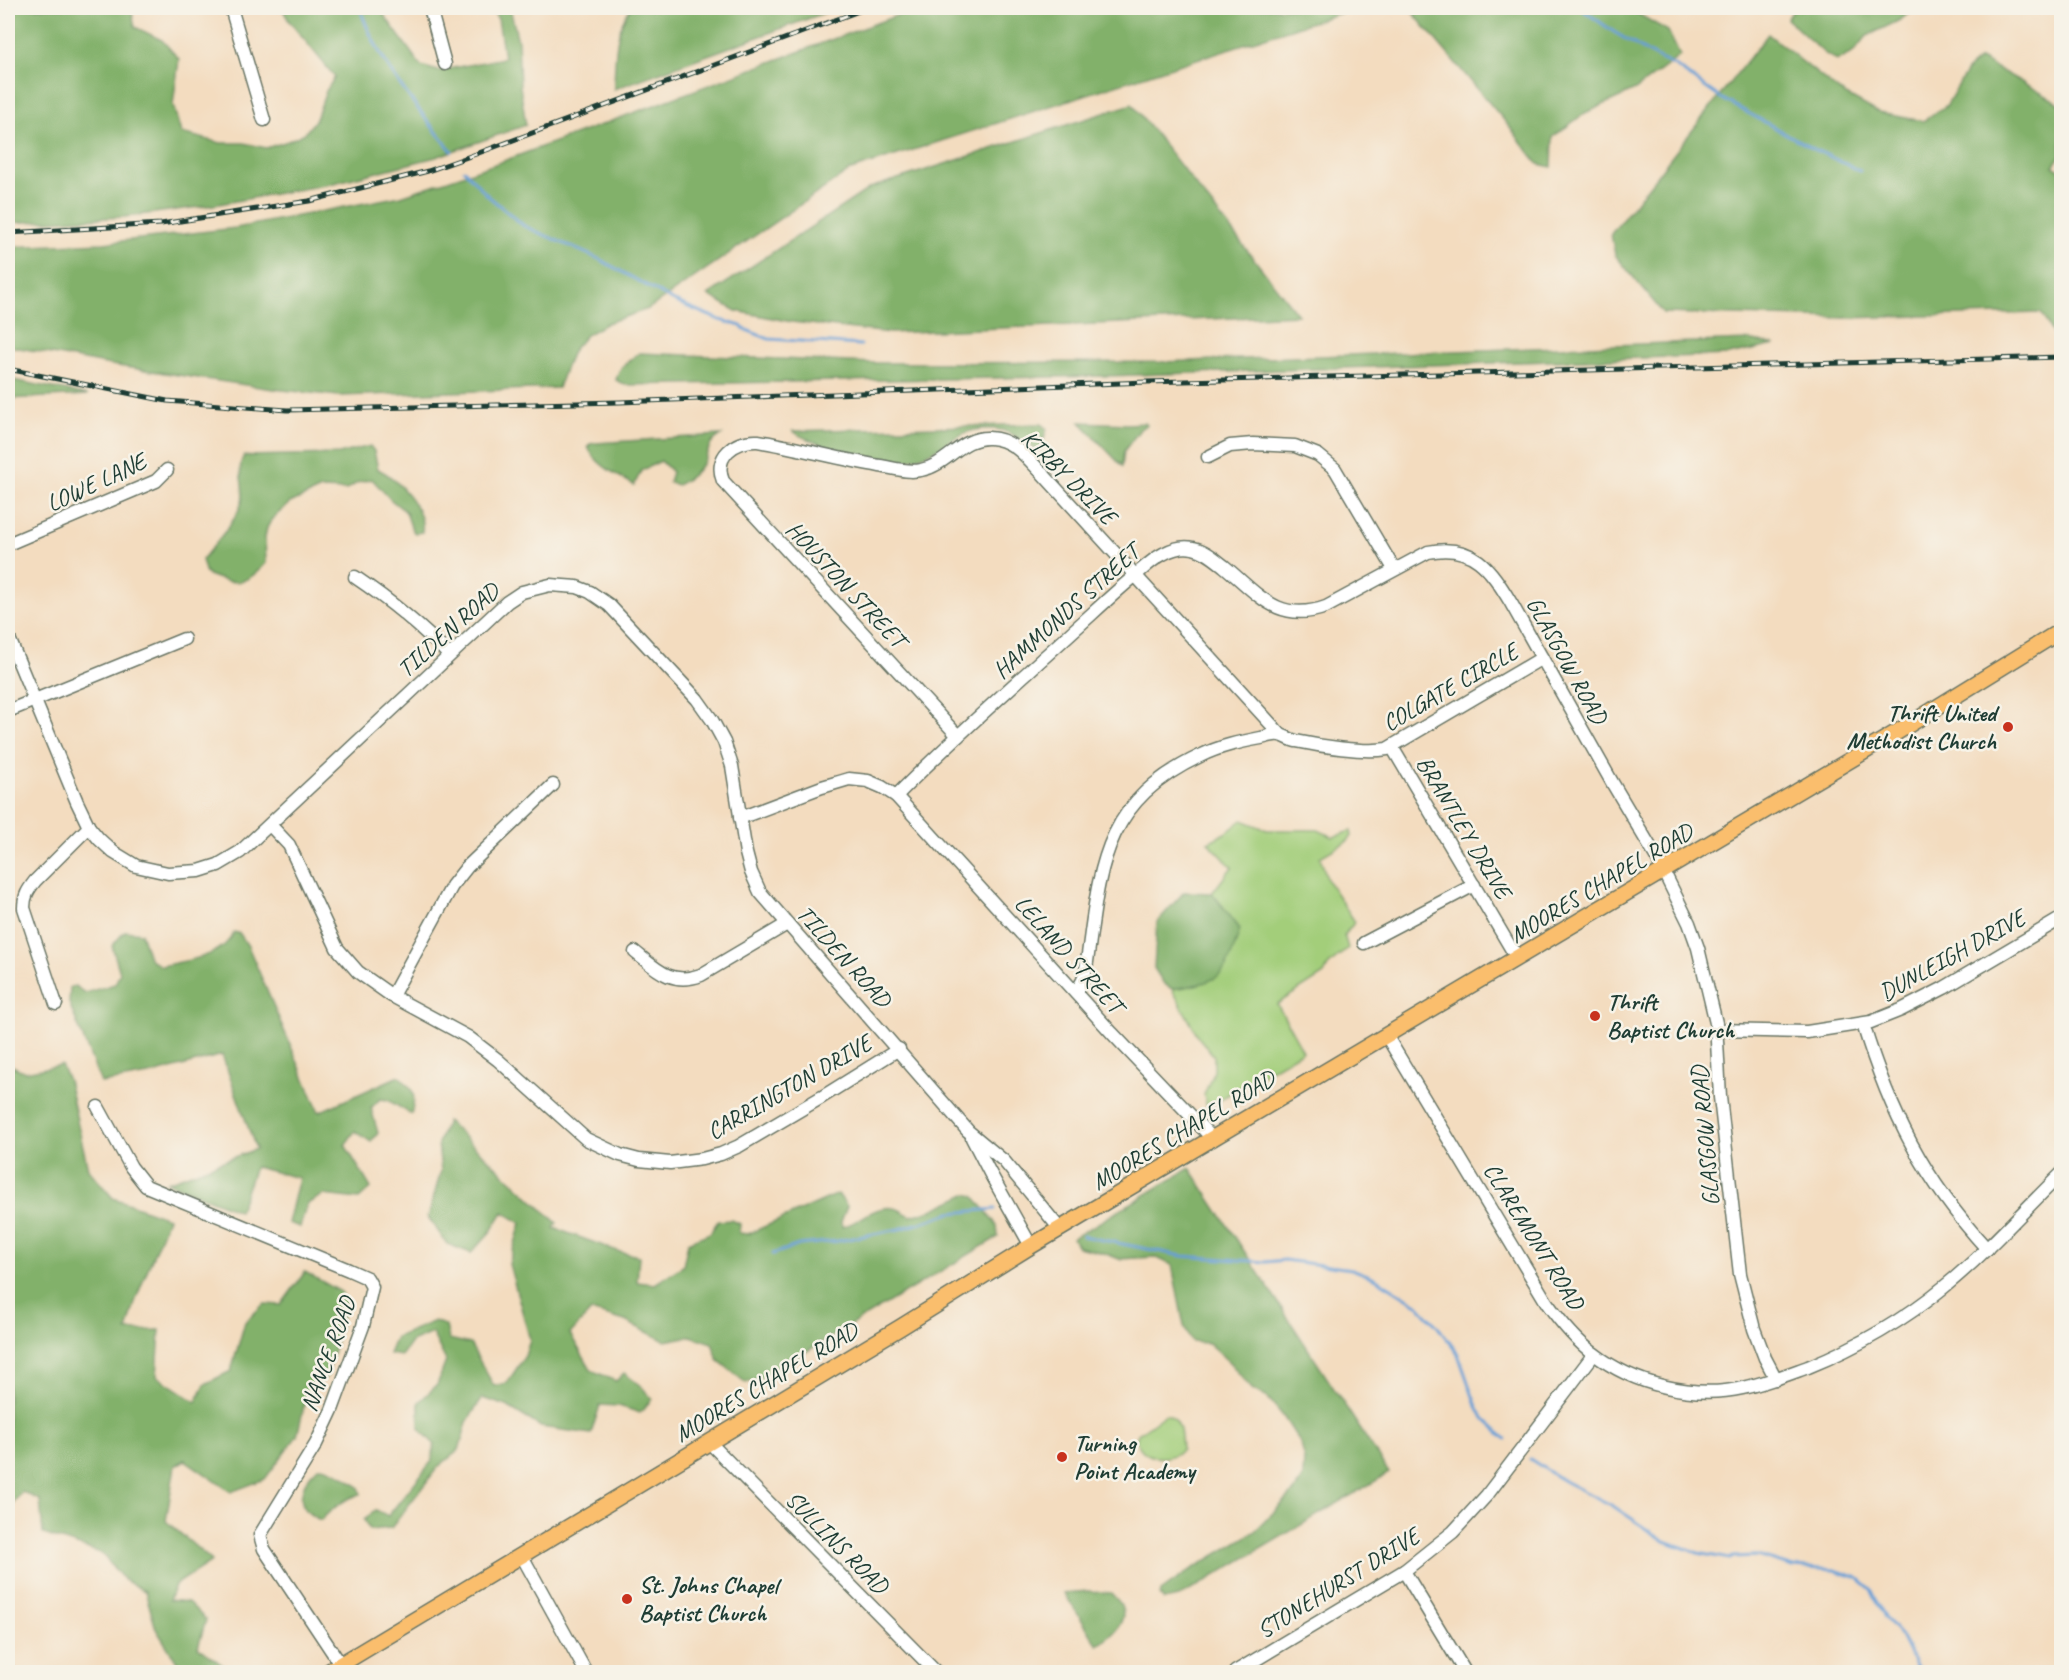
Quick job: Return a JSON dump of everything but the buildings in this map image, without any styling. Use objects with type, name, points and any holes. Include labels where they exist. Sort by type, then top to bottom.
[{"type":"main road","name":"MOORES CHAPEL ROAD","points":[[335,1669],[902,1327],[1031,1246],[1894,734],[2061,630]]},
{"type":"street","points":[[231,8],[264,120]]},
{"type":"street","points":[[430,8],[445,64]]},
{"type":"street","name":"KIRBY DRIVE","points":[[724,454],[731,447],[741,443],[758,441],[911,471],[932,467],[962,444],[973,440],[983,438],[999,440],[1014,446],[1136,575],[1280,734]]},
{"type":"street","points":[[1208,457],[1230,446],[1252,444],[1295,446],[1318,455],[1335,469],[1394,569]]},
{"type":"street","name":"HOUSTON STREET","points":[[724,454],[721,460],[721,475],[732,491],[958,736]]},
{"type":"street","name":"LOWE LANE","points":[[8,544],[156,481],[167,470]]},
{"type":"street","name":"HAMMONDS STREET","points":[[896,796],[958,736],[1161,554],[1182,547],[1201,550],[1216,559],[1277,608],[1293,613],[1326,607],[1417,556],[1437,550],[1455,551],[1467,555]]},
{"type":"street","name":"GLASGOW ROAD","points":[[1467,555],[1487,567],[1496,577],[1664,871],[1689,923],[1711,997],[1717,1030],[1720,1097],[1740,1274],[1754,1329],[1776,1379]]},
{"type":"street","points":[[355,577],[420,627],[450,655]]},
{"type":"street","name":"TILDEN ROAD","points":[[8,636],[89,827],[113,852],[136,866],[156,871],[183,873],[209,868],[231,859],[270,825],[499,608],[522,592],[564,585],[577,587],[598,596],[697,699],[712,720],[724,742],[732,766],[746,854],[753,879],[768,902],[968,1131],[1004,1161],[1060,1229]]},
{"type":"street","points":[[8,711],[184,639]]},
{"type":"street","name":"COLGATE CIRCLE","points":[[1076,993],[1086,969],[1104,857],[1118,826],[1128,811],[1151,787],[1193,759],[1229,744],[1280,734],[1292,740],[1310,744],[1371,750],[1392,747],[1542,658]]},
{"type":"street","name":"BRANTLEY DRIVE","points":[[1392,747],[1512,950],[1520,956]]},
{"type":"street","points":[[740,818],[849,779],[868,781],[896,796]]},
{"type":"street","points":[[392,996],[452,886],[467,867],[553,785]]},
{"type":"street","name":"LELAND STREET","points":[[896,796],[1213,1139]]},
{"type":"street","name":"CARRINGTON DRIVE","points":[[270,825],[289,845],[337,948],[358,972],[392,996],[452,1027],[479,1045],[586,1139],[620,1155],[652,1162],[678,1162],[721,1154],[739,1146],[898,1049]]},
{"type":"street","points":[[56,1004],[24,908],[24,900],[34,881],[89,827]]},
{"type":"street","points":[[1364,943],[1474,885]]},
{"type":"street","name":"DUNLEIGH DRIVE","points":[[1717,1030],[1807,1032],[1863,1024],[1922,1000],[2061,918]]},
{"type":"street","points":[[635,952],[658,971],[670,977],[687,979],[700,975],[787,924]]},
{"type":"street","points":[[1863,1024],[1882,1083],[1913,1150],[1950,1207],[1987,1249]]},
{"type":"street","name":"CLAREMONT ROAD","points":[[1386,1035],[1560,1321],[1594,1354],[1631,1375],[1652,1383],[1680,1389],[1742,1389],[1776,1379],[1825,1360],[1887,1327],[1942,1288],[1987,1249],[2061,1173]]},
{"type":"street","name":"NANCE ROAD","points":[[98,1107],[131,1167],[146,1186],[367,1278],[372,1287],[363,1326],[332,1410],[316,1444],[260,1535],[264,1549],[335,1669]]},
{"type":"street","name":"TILDEN ROAD","points":[[968,1131],[1031,1246]]},
{"type":"street","name":"STONEHURST DRIVE","points":[[1237,1672],[1404,1571],[1434,1548],[1472,1513],[1594,1354]]},
{"type":"street","name":"SULLINS ROAD","points":[[709,1442],[936,1672]]},
{"type":"street","points":[[522,1556],[586,1672]]},
{"type":"street","points":[[1404,1571],[1465,1672]]},
{"type":"green space","points":[[8,8],[131,8],[135,27],[162,40],[179,59],[173,105],[181,133],[221,143],[244,143],[266,148],[305,133],[316,119],[326,91],[335,77],[289,21],[282,8],[379,8],[421,66],[438,71],[504,58],[498,19],[491,8],[510,8],[518,41],[520,86],[526,125],[436,157],[330,184],[214,205],[124,217],[8,223]]},
{"type":"green space","points":[[631,8],[838,8],[614,89],[618,35],[625,16]]},
{"type":"green space","points":[[917,8],[1356,8],[851,170],[648,309],[607,323],[586,335],[572,351],[558,388],[339,396],[273,389],[111,365],[8,346],[8,247],[104,243],[236,228],[401,196],[498,163]]},
{"type":"green space","points":[[1428,8],[1628,8],[1668,31],[1680,56],[1635,90],[1585,113],[1553,137],[1552,167],[1538,164],[1509,126],[1413,13]]},
{"type":"green space","points":[[1795,8],[1912,8],[1913,10],[1900,20],[1867,36],[1854,52],[1837,61],[1824,53],[1787,19]]},
{"type":"green space","points":[[1768,34],[1839,91],[1879,113],[1923,121],[1946,106],[1968,69],[1980,59],[2061,104],[2061,155],[2053,166],[2061,171],[2061,338],[2055,338],[2041,313],[1845,318],[1663,313],[1615,255],[1611,234]]},
{"type":"green space","points":[[1132,104],[1298,315],[890,333],[792,322],[736,311],[708,295],[870,188]]},
{"type":"green space","points":[[1748,340],[1775,345],[1729,355],[1106,376],[625,385],[616,380],[622,368],[639,353],[874,363],[1161,362]]},
{"type":"green space","points":[[8,379],[88,395],[8,399]]},
{"type":"green space","points":[[1080,422],[1145,423],[1147,425],[1141,428],[1124,451],[1122,466]]},
{"type":"green space","points":[[1041,424],[1047,429],[1040,451],[1007,432],[982,429],[963,434],[932,452],[909,460],[884,459],[849,452],[815,442],[793,431]]},
{"type":"green space","points":[[721,435],[711,444],[698,470],[677,485],[669,482],[672,472],[661,461],[642,470],[634,485],[602,465],[588,447],[596,443]]},
{"type":"green space","points":[[370,446],[374,451],[378,469],[401,487],[415,505],[422,523],[422,532],[415,533],[412,530],[406,512],[391,500],[372,479],[357,483],[346,490],[321,489],[290,503],[272,519],[267,528],[266,563],[252,576],[239,582],[232,582],[206,574],[202,560],[230,525],[242,502],[240,467],[244,456],[339,454]]},
{"type":"green space","points":[[1242,820],[1267,830],[1318,830],[1333,837],[1351,831],[1352,836],[1348,841],[1320,857],[1328,881],[1355,922],[1344,935],[1348,948],[1328,966],[1324,974],[1277,1004],[1303,1051],[1207,1107],[1204,1095],[1214,1071],[1214,1056],[1199,1038],[1172,989],[1194,985],[1225,909],[1212,893],[1232,867],[1208,842],[1226,833]]},
{"type":"green space","points":[[1184,892],[1212,893],[1240,929],[1229,961],[1218,976],[1202,983],[1172,989],[1164,984],[1154,968],[1157,922]]},
{"type":"green space","points":[[125,931],[141,933],[149,958],[161,966],[213,953],[229,941],[234,932],[240,934],[248,946],[319,1112],[399,1076],[408,1085],[414,1097],[411,1114],[388,1100],[380,1099],[371,1108],[378,1133],[371,1142],[355,1131],[345,1145],[371,1188],[359,1199],[323,1195],[307,1204],[300,1227],[288,1223],[299,1178],[255,1167],[239,1211],[167,1182],[256,1149],[222,1055],[149,1075],[101,1083],[69,1003],[70,987],[75,986],[85,993],[115,984],[120,973],[112,946]]},
{"type":"green space","points":[[8,1064],[25,1072],[61,1065],[68,1080],[88,1169],[113,1198],[168,1218],[136,1299],[127,1331],[160,1330],[157,1376],[196,1402],[205,1384],[231,1371],[245,1322],[264,1304],[281,1305],[305,1272],[341,1292],[346,1300],[328,1375],[306,1398],[297,1436],[265,1479],[231,1492],[185,1460],[175,1466],[166,1521],[212,1561],[175,1585],[169,1600],[188,1602],[206,1620],[198,1647],[228,1669],[228,1672],[183,1672],[156,1629],[145,1591],[124,1580],[101,1553],[43,1534],[40,1500],[22,1492],[8,1509]]},
{"type":"green space","points":[[447,1121],[557,1223],[554,1228],[620,1252],[639,1256],[637,1282],[655,1284],[683,1266],[688,1242],[710,1233],[718,1221],[732,1220],[740,1224],[739,1233],[748,1234],[838,1194],[847,1206],[841,1222],[842,1227],[880,1209],[894,1208],[911,1216],[932,1210],[966,1194],[974,1196],[997,1225],[998,1237],[762,1378],[746,1383],[718,1360],[712,1343],[691,1336],[665,1341],[625,1321],[591,1311],[570,1334],[591,1370],[616,1381],[624,1373],[642,1387],[652,1399],[640,1413],[619,1406],[600,1405],[591,1434],[541,1427],[507,1406],[482,1398],[467,1422],[459,1450],[438,1467],[391,1528],[370,1530],[364,1520],[376,1510],[388,1516],[432,1461],[434,1444],[419,1428],[419,1402],[437,1385],[446,1361],[432,1333],[411,1342],[401,1356],[389,1354],[396,1337],[435,1321],[446,1326],[449,1339],[470,1344],[494,1386],[507,1383],[525,1356],[530,1340],[509,1264],[521,1223],[503,1212],[491,1231],[471,1253],[447,1244],[428,1217],[441,1171],[438,1143]]},
{"type":"green space","points":[[1190,1168],[1389,1473],[1179,1597],[1164,1600],[1160,1596],[1161,1591],[1189,1571],[1254,1532],[1294,1492],[1303,1477],[1304,1458],[1301,1444],[1283,1416],[1268,1398],[1252,1389],[1230,1363],[1208,1343],[1192,1342],[1184,1326],[1172,1265],[1155,1257],[1119,1259],[1078,1247],[1073,1238]]},
{"type":"green space","points":[[1166,1414],[1178,1424],[1182,1450],[1169,1456],[1156,1457],[1144,1452],[1136,1440],[1138,1434]]},
{"type":"green space","points":[[318,1467],[339,1474],[359,1487],[361,1494],[339,1504],[321,1520],[312,1515],[302,1503],[306,1481]]},
{"type":"green space","points":[[1089,1591],[1111,1593],[1123,1611],[1121,1623],[1108,1638],[1098,1645],[1064,1593]]},
{"type":"waterway","points":[[360,8],[367,28],[387,65],[452,151]]},
{"type":"waterway","points":[[1580,8],[1614,32],[1675,66],[1719,97],[1814,149],[1860,171]]},
{"type":"waterway","points":[[464,170],[487,195],[524,226],[599,259],[674,301],[769,339],[861,345]]},
{"type":"waterway","points":[[773,1254],[799,1245],[838,1241],[899,1229],[950,1213],[995,1209]]},
{"type":"waterway","points":[[1083,1236],[1182,1256],[1266,1262],[1284,1260],[1352,1269],[1375,1278],[1417,1304],[1438,1327],[1458,1354],[1483,1418],[1506,1439]]},
{"type":"waterway","points":[[1530,1459],[1562,1480],[1613,1506],[1665,1541],[1698,1553],[1730,1559],[1757,1556],[1793,1567],[1835,1570],[1858,1578],[1871,1589],[1885,1618],[1901,1636],[1916,1667],[1927,1672]]},
{"type":"railway","points":[[8,233],[161,224],[309,201],[428,171],[867,8]]},
{"type":"railway","points":[[8,369],[167,401],[287,410],[620,402],[1147,382],[2062,357]]},
{"type":"place","name":"Thrift United Methodist Church","points":[[2008,727]]},
{"type":"place","name":"Thrift Baptist Church","points":[[1595,1016]]},
{"type":"place","name":"Turning Point Academy","points":[[1062,1457]]},
{"type":"place","name":"St. Johns Chapel Baptist Church","points":[[627,1599]]}]
